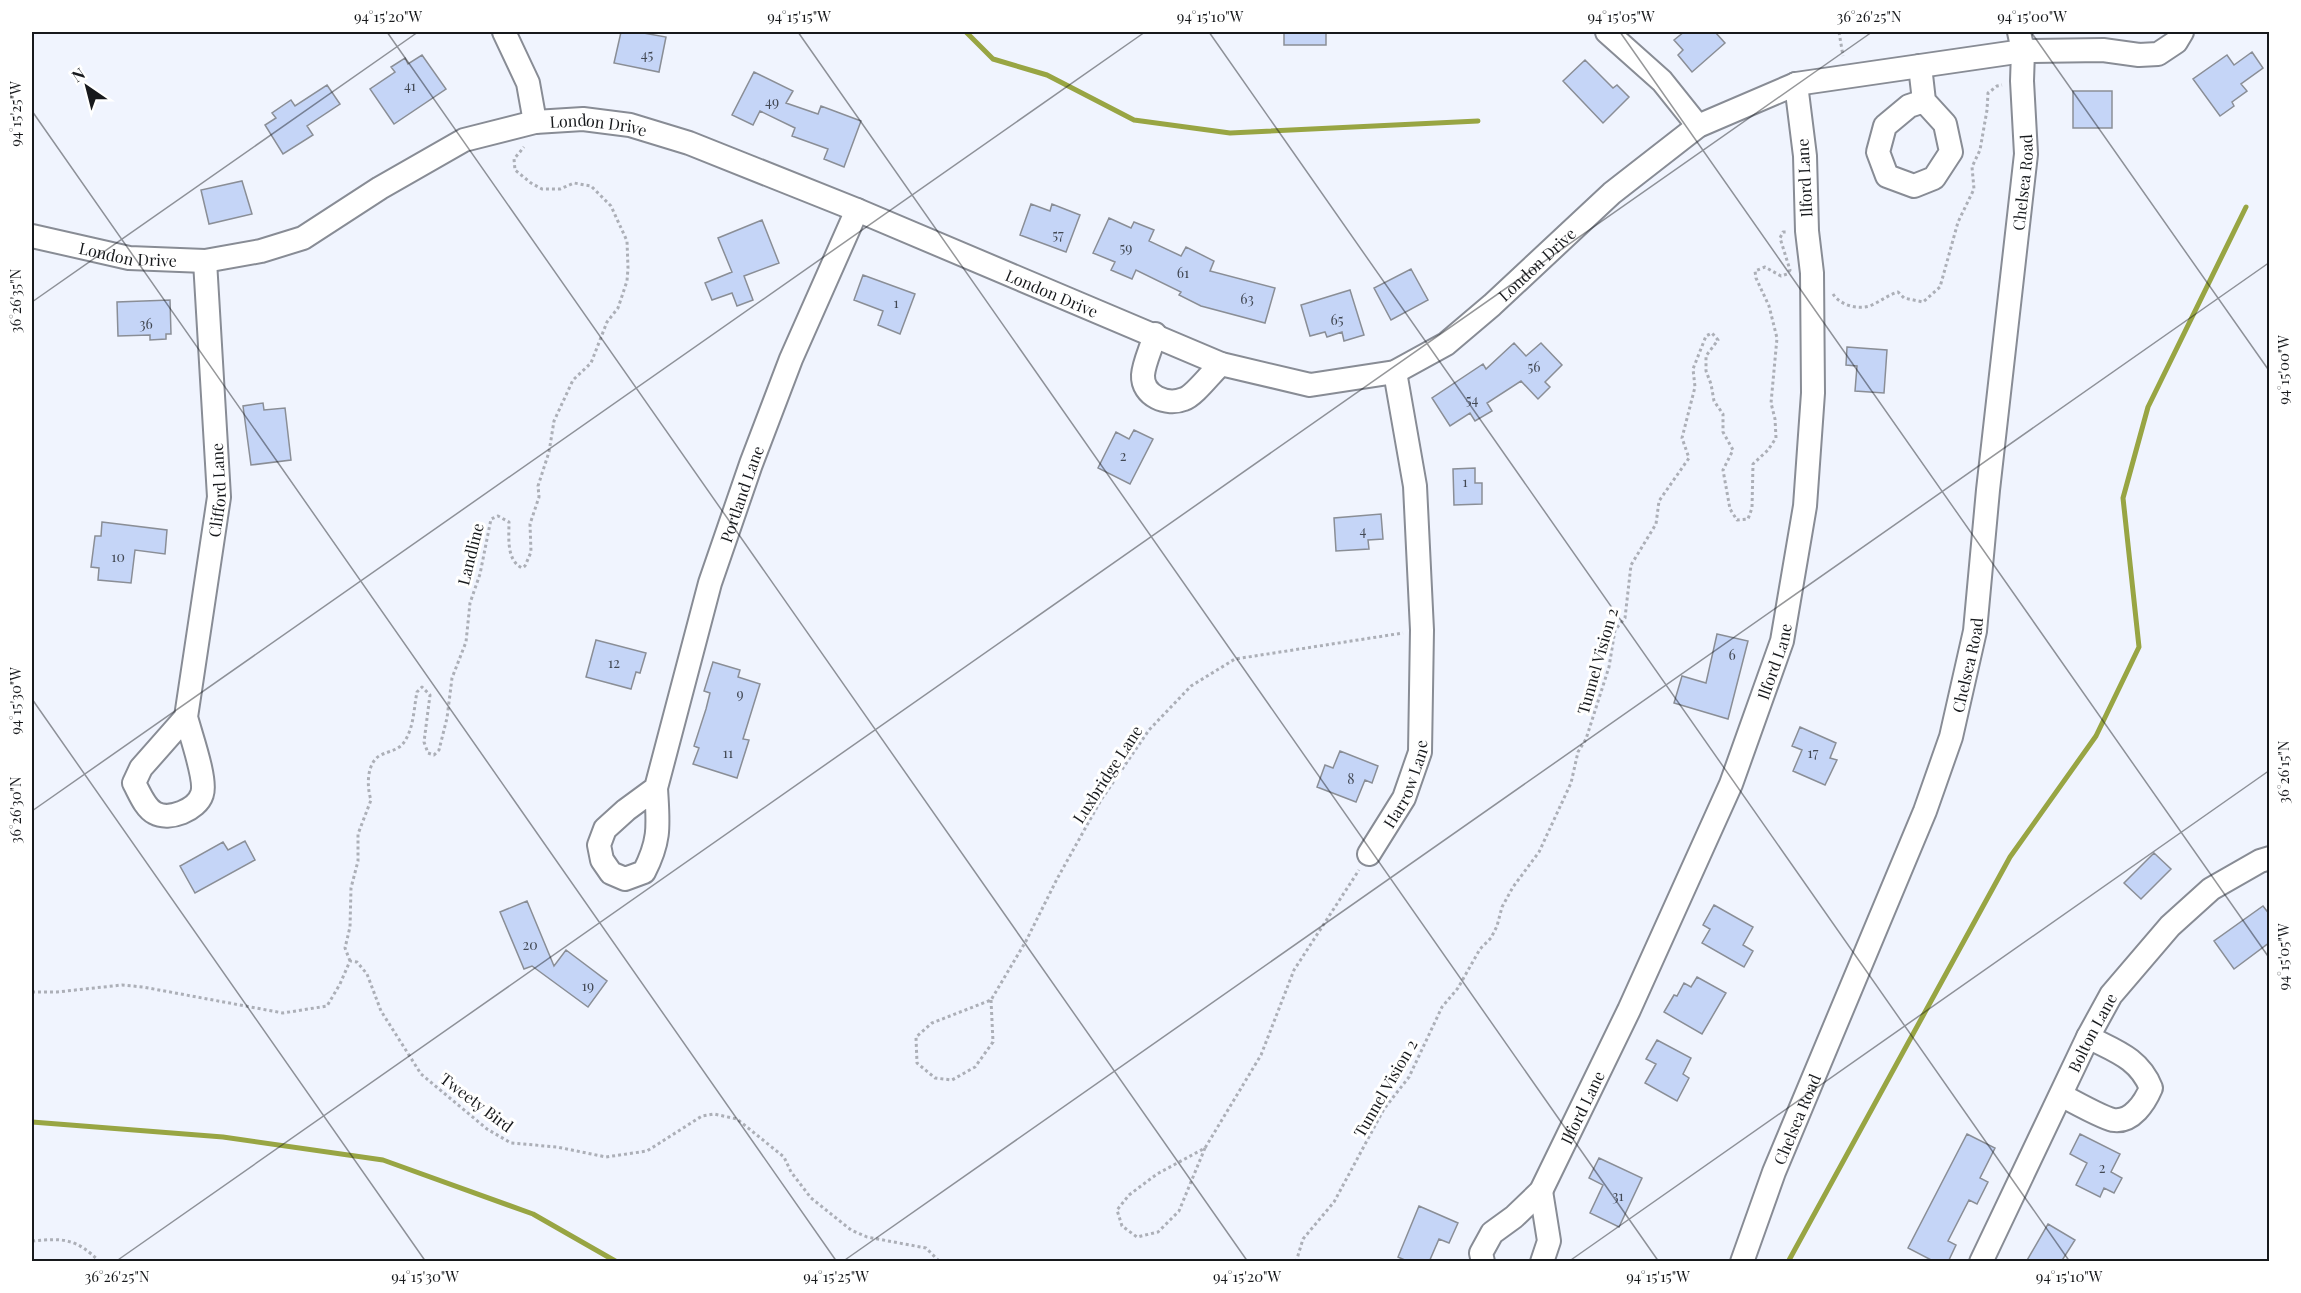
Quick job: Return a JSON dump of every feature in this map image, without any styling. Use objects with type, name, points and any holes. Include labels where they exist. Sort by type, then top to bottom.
[{"type":"street","points":[[504,32],[528,82],[535,123]]},
{"type":"street","points":[[1607,32],[1662,81],[1698,126]]},
{"type":"street","points":[[2069,50],[2095,32]]},
{"type":"street","name":"London Drive","points":[[32,236],[129,258],[205,261],[261,251],[303,238],[380,188],[464,140],[535,123],[583,119],[630,125],[689,143],[857,210],[1155,334],[1221,364],[1310,385],[1395,372],[1446,344],[1492,305],[1612,193],[1698,126],[1796,84],[1920,66],[2021,41],[2069,50],[2103,50],[2139,55],[2158,54],[2176,42],[2182,32]]},
{"type":"street","name":"Chelsea Road","points":[[1742,1262],[1774,1172],[1925,811],[1951,737],[1976,631],[1988,490],[2026,154],[2021,41]]},
{"type":"street","points":[[1920,66],[1924,101]]},
{"type":"street","name":"Ilford Lane","points":[[1483,1262],[1481,1253],[1492,1233],[1514,1217],[1540,1191],[1629,1010],[1731,784],[1782,641],[1805,506],[1813,393],[1812,273],[1807,231],[1805,156],[1796,84]]},
{"type":"street","name":"Portland Lane","points":[[656,788],[710,583],[751,464],[791,359],[857,210]]},
{"type":"street","name":"Clifford Lane","points":[[186,717],[219,497],[205,261]]},
{"type":"street","points":[[1155,334],[1143,377],[1149,391],[1159,400],[1171,402],[1186,399],[1221,364]]},
{"type":"street","name":"Harrow Lane","points":[[1369,854],[1404,798],[1420,752],[1422,630],[1415,486],[1395,372]]},
{"type":"street","name":"Bolton Lane","points":[[1981,1262],[2088,1036],[2110,995],[2170,926],[2211,889],[2259,861],[2270,858]]},
{"type":"street","points":[[2061,1095],[2114,1120],[2127,1117],[2139,1109],[2151,1088],[2145,1073],[2135,1062],[2088,1036]]},
{"type":"street","points":[[1540,1191],[1549,1241],[1542,1262]]},
{"type":"path","points":[[1839,32],[1846,76]]},
{"type":"path","points":[[1833,284],[1833,296],[1847,306],[1864,307],[1871,306],[1887,295],[1898,292],[1904,298],[1923,302],[1940,286],[1958,222],[1974,189],[1972,167],[1980,150],[1988,93],[2004,84]]},
{"type":"path","name":"Landline","points":[[350,961],[345,948],[350,927],[351,888],[358,861],[358,834],[371,800],[367,790],[368,777],[378,757],[396,750],[406,738],[417,692],[422,687],[430,695],[424,742],[426,750],[434,755],[439,750],[447,718],[452,678],[466,642],[470,603],[480,574],[491,519],[498,516],[509,522],[510,551],[518,566],[522,568],[525,566],[531,552],[530,524],[539,497],[538,486],[549,452],[554,421],[573,380],[591,363],[607,322],[618,308],[627,281],[627,241],[611,206],[591,186],[574,183],[560,189],[542,189],[531,183],[515,170],[513,159],[525,144]]},
{"type":"path","name":"Tunnel Vision 2","points":[[1296,1262],[1303,1239],[1334,1202],[1384,1109],[1409,1077],[1442,1006],[1458,988],[1480,949],[1491,938],[1502,907],[1513,887],[1539,852],[1560,808],[1571,783],[1578,752],[1586,739],[1609,667],[1615,630],[1625,618],[1631,565],[1656,524],[1659,501],[1689,458],[1682,438],[1695,387],[1693,369],[1706,336],[1712,333],[1718,340],[1706,356],[1706,371],[1714,401],[1723,414],[1723,432],[1733,450],[1723,470],[1730,509],[1737,520],[1748,519],[1752,508],[1753,465],[1776,438],[1771,403],[1777,338],[1769,306],[1758,284],[1755,271],[1765,267],[1781,276],[1787,274],[1790,270],[1780,238],[1783,232],[1788,231]]},
{"type":"path","name":"Luxbridge Lane","points":[[991,1000],[1026,941],[1101,800],[1149,730],[1191,686],[1235,659],[1422,630]]},
{"type":"path","points":[[1205,1148],[1157,1174],[1129,1194],[1117,1210],[1122,1226],[1137,1237],[1158,1233],[1179,1211],[1205,1148],[1261,1055],[1294,970],[1323,929],[1369,854]]},
{"type":"path","points":[[32,992],[57,992],[122,985],[283,1013],[327,1006],[350,961]]},
{"type":"path","name":"Tweety Bird","points":[[350,961],[357,962],[367,974],[381,1011],[421,1074],[487,1129],[511,1143],[557,1147],[606,1157],[647,1151],[702,1116],[714,1114],[737,1119],[784,1157],[791,1172],[811,1198],[851,1230],[867,1237],[927,1248],[940,1262]]},
{"type":"path","points":[[991,1000],[993,1042],[975,1067],[952,1080],[935,1078],[916,1063],[916,1037],[932,1023],[991,1000]]},
{"type":"path","points":[[32,1241],[61,1239],[75,1242],[100,1262]]},
{"type":"building","points":[[621,32],[638,32],[666,37],[659,72],[614,63]]},
{"type":"building","points":[[1284,32],[1326,32],[1326,45],[1284,45]]},
{"type":"building","points":[[1684,32],[1715,32],[1725,43],[1692,72],[1678,55],[1683,50],[1674,40]]},
{"type":"building","points":[[2252,52],[2263,68],[2241,84],[2247,91],[2232,102],[2234,106],[2220,116],[2193,79],[2227,55],[2234,65]]},
{"type":"building","points":[[422,55],[446,89],[394,124],[370,89],[395,72],[391,67],[405,58],[408,64]]},
{"type":"building","points":[[1585,60],[1613,88],[1617,85],[1629,97],[1603,123],[1563,81]]},
{"type":"building","points":[[754,72],[793,91],[786,103],[818,114],[821,106],[861,121],[844,167],[824,159],[828,149],[792,136],[795,128],[760,111],[753,125],[732,115]]},
{"type":"building","points":[[327,85],[340,104],[307,126],[313,135],[283,154],[265,125],[276,118],[272,113],[291,100],[295,106]]},
{"type":"building","points":[[2073,91],[2112,91],[2112,128],[2073,128]]},
{"type":"building","points":[[242,181],[252,214],[209,224],[201,190]]},
{"type":"building","points":[[1031,204],[1050,211],[1052,204],[1080,215],[1066,252],[1020,235]]},
{"type":"building","points":[[1109,218],[1131,228],[1134,222],[1154,230],[1149,241],[1181,256],[1186,247],[1214,261],[1210,271],[1275,288],[1265,323],[1201,306],[1179,295],[1181,292],[1136,270],[1132,279],[1111,270],[1115,262],[1093,253]]},
{"type":"building","points":[[762,220],[779,263],[744,276],[753,300],[737,306],[732,293],[712,300],[705,283],[732,272],[718,238]]},
{"type":"building","points":[[1411,269],[1428,300],[1391,320],[1374,288]]},
{"type":"building","points":[[863,275],[915,294],[900,334],[878,325],[883,311],[854,300]]},
{"type":"building","points":[[1350,290],[1364,335],[1344,341],[1342,332],[1327,337],[1325,332],[1310,336],[1301,305]]},
{"type":"building","points":[[170,300],[171,334],[166,334],[166,339],[150,340],[150,335],[118,336],[117,302]]},
{"type":"building","points":[[1514,343],[1526,356],[1541,343],[1562,365],[1545,382],[1550,387],[1538,399],[1521,381],[1487,403],[1492,411],[1475,421],[1470,413],[1450,426],[1432,398],[1483,364],[1486,369]]},
{"type":"building","points":[[1847,347],[1887,350],[1884,393],[1855,391],[1857,366],[1846,365]]},
{"type":"building","points":[[263,403],[264,410],[285,408],[291,460],[251,465],[243,406]]},
{"type":"building","points":[[1134,430],[1153,439],[1130,484],[1098,468],[1116,432],[1129,439]]},
{"type":"building","points":[[1475,468],[1475,483],[1482,483],[1482,504],[1454,505],[1453,469]]},
{"type":"building","points":[[1381,514],[1383,539],[1368,540],[1369,549],[1336,551],[1334,518]]},
{"type":"building","points":[[102,522],[167,530],[165,554],[135,550],[131,583],[98,580],[99,568],[91,567],[95,536],[101,536]]},
{"type":"building","points":[[1717,634],[1748,641],[1728,719],[1674,703],[1682,676],[1706,683]]},
{"type":"building","points":[[596,640],[646,653],[640,673],[636,672],[631,689],[586,677]]},
{"type":"building","points":[[713,662],[740,670],[738,677],[760,684],[743,739],[749,740],[737,778],[693,764],[699,748],[694,746],[710,693],[704,691]]},
{"type":"building","points":[[1800,727],[1836,743],[1830,758],[1837,760],[1825,785],[1793,771],[1802,750],[1792,746]]},
{"type":"building","points":[[1340,751],[1378,766],[1372,783],[1365,780],[1356,802],[1317,787],[1325,765],[1333,768]]},
{"type":"building","points":[[245,841],[255,860],[195,893],[180,866],[223,842],[228,850]]},
{"type":"building","points":[[2154,853],[2171,869],[2141,899],[2124,883]]},
{"type":"building","points":[[527,901],[554,966],[566,950],[607,981],[588,1007],[532,966],[524,969],[500,912]]},
{"type":"building","points":[[1714,905],[1753,927],[1743,945],[1753,951],[1744,967],[1702,943],[1710,929],[1703,925]]},
{"type":"building","points":[[2263,906],[2270,915],[2270,942],[2234,969],[2214,941]]},
{"type":"building","points":[[1697,977],[1726,993],[1702,1034],[1664,1012],[1684,983],[1691,987]]},
{"type":"building","points":[[1657,1040],[1691,1058],[1683,1074],[1689,1078],[1677,1101],[1645,1083],[1656,1064],[1646,1059]]},
{"type":"building","points":[[1967,1134],[1995,1148],[1980,1178],[1988,1182],[1977,1204],[1969,1200],[1948,1241],[1956,1245],[1948,1262],[1935,1262],[1908,1248]]},
{"type":"building","points":[[2080,1134],[2120,1154],[2111,1172],[2122,1178],[2114,1193],[2104,1188],[2100,1197],[2076,1185],[2087,1163],[2070,1154]]},
{"type":"building","points":[[1599,1158],[1642,1178],[1619,1227],[1590,1213],[1603,1185],[1589,1178]]},
{"type":"building","points":[[1419,1206],[1458,1223],[1449,1243],[1439,1239],[1429,1262],[1409,1262],[1398,1257]]},
{"type":"building","points":[[2048,1224],[2075,1240],[2061,1262],[2026,1262]]},
{"type":"waterway","points":[[966,32],[993,59],[1047,75],[1134,120],[1230,133],[1478,121]]},
{"type":"waterway","points":[[1788,1262],[2010,857],[2096,736],[2139,647],[2123,498],[2148,407],[2246,207]]},
{"type":"waterway","points":[[32,1122],[223,1137],[383,1160],[533,1214],[617,1262]]}]
